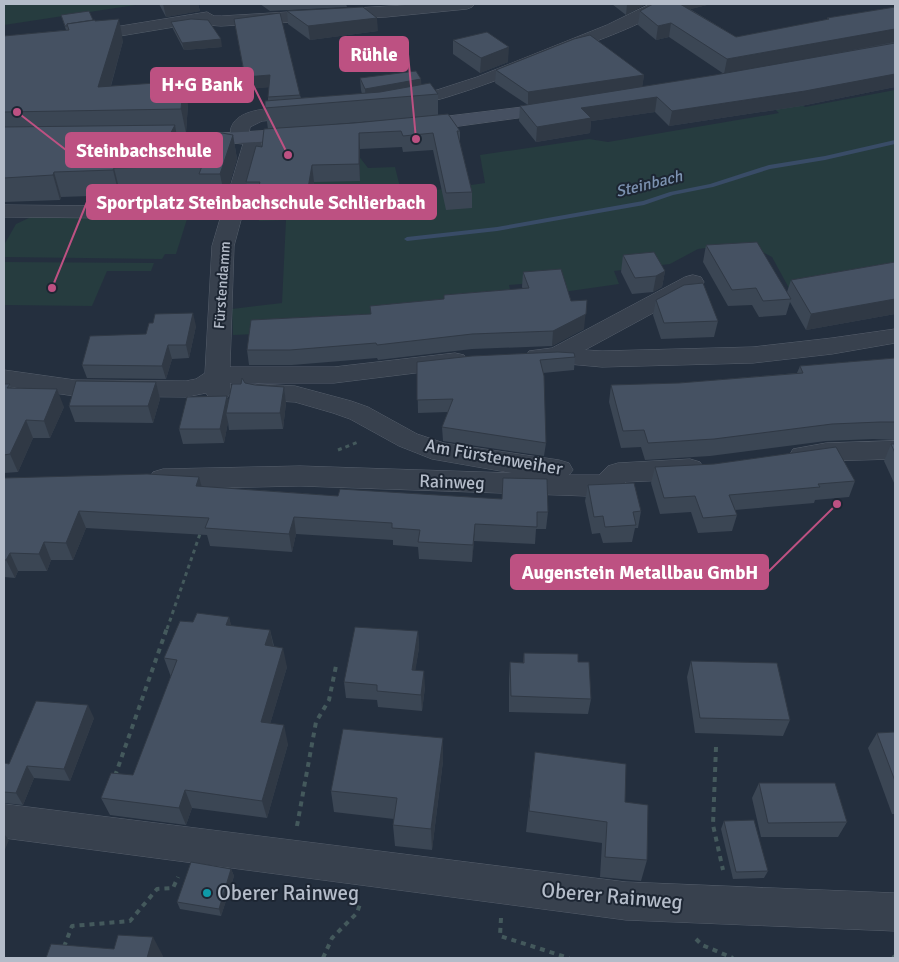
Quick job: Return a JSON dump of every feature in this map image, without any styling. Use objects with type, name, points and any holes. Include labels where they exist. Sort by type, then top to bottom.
[{"type":"main road","points":[[402,127],[575,106]]},
{"type":"main road","points":[[122,143],[247,139],[313,134]]},
{"type":"street","points":[[69,39],[195,20],[267,4]]},
{"type":"street","points":[[195,20],[221,21],[376,12],[467,4]]},
{"type":"street","points":[[381,107],[426,99],[469,87],[630,21],[660,4]]},
{"type":"street","name":"Fürstendamm","points":[[217,376],[222,258],[233,213],[247,139],[242,124],[253,118],[317,112]]},
{"type":"street","points":[[4,211],[233,213]]},
{"type":"street","points":[[557,355],[693,282]]},
{"type":"street","points":[[519,357],[557,355],[602,359],[753,355],[832,346],[895,336]]},
{"type":"street","points":[[4,378],[74,388],[174,390],[196,388],[217,376],[243,374],[334,375],[481,358]]},
{"type":"street","name":"Am Fürstenweiher","points":[[217,376],[217,392],[285,392],[315,399],[359,413],[399,436],[441,452],[530,467],[618,473]]},
{"type":"street","points":[[778,459],[826,452],[895,450]]},
{"type":"street","name":"Rainweg","points":[[140,479],[300,476],[586,486],[608,483],[618,473],[710,468]]},
{"type":"street","name":"Oberer Rainweg","points":[[4,820],[626,901],[895,912]]},
{"type":"path","points":[[115,778],[204,524]]},
{"type":"path","points":[[296,829],[316,722],[330,700],[336,666]]},
{"type":"path","points":[[716,747],[713,825],[723,873]]},
{"type":"path","points":[[62,950],[72,926],[130,921],[157,889],[173,888],[182,869],[166,868],[173,843]]},
{"type":"path","points":[[323,958],[332,938],[357,913],[364,894]]},
{"type":"path","points":[[492,914],[501,915],[500,936],[569,958]]},
{"type":"green space","points":[[4,4],[142,4],[4,25]]},
{"type":"green space","points":[[778,88],[805,107],[895,90],[895,275],[790,290],[772,257],[745,243],[698,249],[670,264],[614,271],[619,284],[563,292],[558,281],[509,285],[513,302],[305,332],[233,335],[232,309],[282,303],[286,220],[259,221],[260,211],[308,211],[314,178],[358,155],[368,168],[395,167],[402,195],[485,183],[480,155],[589,139],[608,142],[779,113],[755,91]]},
{"type":"green space","points":[[33,216],[95,217],[95,219],[106,219],[107,217],[187,219],[176,254],[165,254],[162,259],[4,257],[4,245],[16,224]]},
{"type":"green space","points":[[4,262],[154,263],[151,271],[107,271],[92,306],[4,305]]},
{"type":"building","points":[[653,4],[680,4],[736,37],[829,19],[827,18],[895,7],[895,29],[727,59],[671,23],[658,26],[640,11]]},
{"type":"building","points":[[363,7],[377,18],[308,26],[287,11]]},
{"type":"building","points":[[89,11],[93,20],[67,24],[65,26],[61,15]]},
{"type":"building","points":[[280,13],[300,95],[268,97],[270,75],[245,77],[234,19]]},
{"type":"building","points":[[119,19],[98,87],[184,81],[181,109],[4,112],[4,36],[69,30],[67,24]]},
{"type":"building","points":[[191,19],[208,20],[221,39],[182,43],[171,22]]},
{"type":"building","points":[[487,32],[509,47],[481,58],[453,40]]},
{"type":"building","points":[[590,35],[644,75],[528,92],[496,70],[574,39]]},
{"type":"building","points":[[895,43],[895,74],[805,91],[672,111],[657,97],[581,108],[591,118],[537,127],[520,106],[715,75]]},
{"type":"building","points":[[416,71],[421,79],[365,89],[360,78]]},
{"type":"building","points":[[430,83],[438,94],[265,108],[265,101],[380,92]]},
{"type":"building","points":[[448,114],[460,131],[457,131],[472,192],[446,193],[433,133],[403,136],[401,131],[359,133],[359,164],[312,165],[307,194],[257,194],[260,182],[246,182],[256,146],[262,147],[264,129]]},
{"type":"building","points":[[175,125],[160,153],[222,133],[233,135],[220,174],[199,174],[202,166],[114,168],[113,170],[54,172],[53,175],[4,178],[4,127]]},
{"type":"building","points":[[757,242],[791,299],[763,301],[756,288],[732,290],[706,245]]},
{"type":"building","points":[[654,252],[665,271],[656,276],[635,278],[623,255]]},
{"type":"building","points":[[895,262],[895,299],[811,314],[791,280]]},
{"type":"building","points":[[561,269],[571,301],[587,300],[586,314],[553,331],[472,334],[377,345],[376,343],[290,350],[247,350],[251,320],[371,314],[370,306],[444,299],[444,295],[529,288],[523,272]]},
{"type":"building","points":[[703,283],[718,321],[664,323],[656,300],[684,285]]},
{"type":"building","points":[[193,313],[186,345],[168,345],[162,366],[82,365],[90,336],[146,334],[149,323],[153,323],[155,314]]},
{"type":"building","points":[[574,353],[575,357],[540,360],[544,376],[546,443],[442,427],[453,399],[417,400],[417,362],[472,356]]},
{"type":"building","points":[[895,358],[895,422],[832,424],[714,439],[648,443],[644,430],[623,431],[611,385],[679,383],[803,373],[800,366]]},
{"type":"building","points":[[242,378],[245,383],[284,387],[280,413],[226,413],[232,384],[241,384]]},
{"type":"building","points":[[76,381],[156,382],[148,406],[69,406]]},
{"type":"building","points":[[4,384],[10,384],[7,388],[57,389],[44,421],[26,420],[10,454],[4,455]]},
{"type":"building","points":[[227,396],[220,429],[179,429],[187,397]]},
{"type":"building","points":[[891,444],[895,444],[895,453]]},
{"type":"building","points":[[836,447],[855,481],[818,484],[820,487],[729,495],[737,515],[703,518],[695,496],[664,498],[655,467],[714,464]]},
{"type":"building","points":[[147,474],[199,477],[196,486],[338,496],[340,489],[502,499],[503,478],[547,479],[548,512],[537,512],[537,527],[475,524],[473,545],[418,542],[420,530],[392,528],[392,523],[294,517],[289,534],[205,528],[209,518],[79,511],[66,543],[44,542],[39,554],[10,553],[6,560],[4,560],[4,478]]},
{"type":"building","points":[[634,483],[641,511],[633,512],[636,525],[605,527],[603,516],[594,517],[588,485]]},
{"type":"building","points":[[197,613],[229,617],[226,625],[270,630],[265,645],[283,648],[261,722],[284,725],[262,801],[185,790],[179,808],[101,798],[111,773],[133,775],[177,660],[164,658],[180,621],[193,622]]},
{"type":"building","points":[[355,627],[418,631],[412,670],[424,671],[421,695],[377,691],[377,685],[344,682]]},
{"type":"building","points":[[524,653],[578,654],[578,662],[589,662],[591,699],[511,696],[510,662],[524,663]]},
{"type":"building","points":[[691,661],[777,663],[790,720],[700,718]]},
{"type":"building","points":[[36,701],[88,705],[64,769],[27,766],[16,793],[4,792],[4,763],[9,764]]},
{"type":"building","points":[[343,729],[443,738],[431,829],[393,825],[397,798],[331,791]]},
{"type":"building","points":[[895,732],[895,781],[877,733]]},
{"type":"building","points":[[535,752],[626,764],[625,802],[648,805],[647,860],[605,857],[607,822],[529,811]]},
{"type":"building","points":[[759,783],[835,783],[847,822],[768,823]]},
{"type":"building","points":[[754,820],[768,871],[736,872],[724,821]]},
{"type":"building","name":"Oberer Rainweg","points":[[191,862],[231,869],[219,909],[177,902]]},
{"type":"building","points":[[118,935],[153,937],[147,958],[46,958],[51,944],[114,949]]},
{"type":"waterway","name":"Steinbach","points":[[407,239],[497,229],[644,203],[672,193],[711,186],[769,167],[825,158],[895,142]]},
{"type":"place","name":"Steinbachschule","points":[[17,112]]},
{"type":"place","name":"Rühle","points":[[416,139]]},
{"type":"place","name":"H+G Bank","points":[[288,155]]},
{"type":"place","name":"Sportplatz Steinbachschule Schlierbach","points":[[52,288]]},
{"type":"place","name":"Augenstein Metallbau GmbH","points":[[837,504]]},
{"type":"place","name":"Oberer Rainweg","points":[[207,893]]}]
